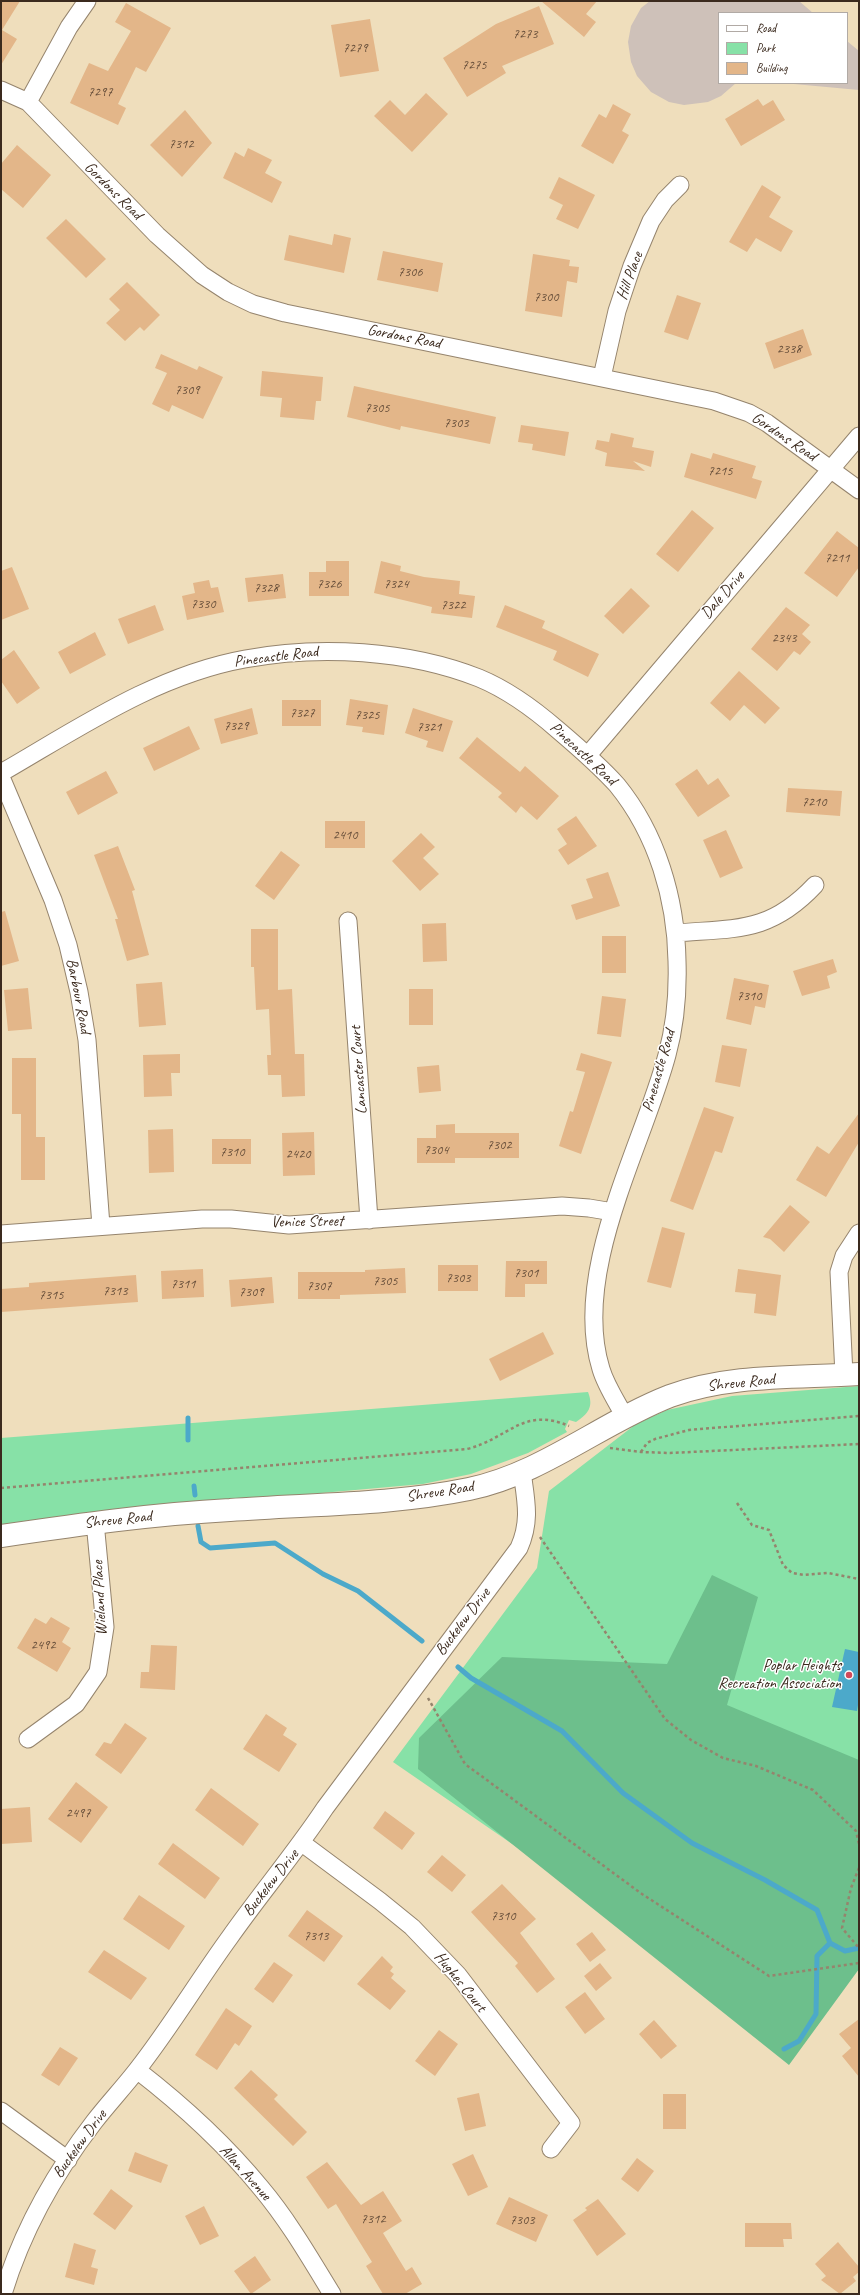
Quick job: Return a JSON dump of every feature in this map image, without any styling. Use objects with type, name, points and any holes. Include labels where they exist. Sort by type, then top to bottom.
[{"type":"main road","name":"Shreve Road","points":[[1,1536],[94,1522],[205,1511],[410,1498],[469,1489],[522,1472],[625,1417],[670,1396],[709,1385],[747,1380],[852,1375]]},
{"type":"street","points":[[28,102],[65,33],[87,1]]},
{"type":"street","name":"Gordons Road","points":[[1,90],[28,102],[157,235],[202,275],[228,292],[253,304],[285,313],[714,401],[749,413],[799,444],[859,490]]},
{"type":"street","name":"Hill Place","points":[[602,377],[617,311],[632,266],[651,221],[665,200],[680,185]]},
{"type":"street","name":"Dale Drive","points":[[588,755],[859,436]]},
{"type":"street","name":"Pinecastle Road","points":[[1,772],[128,701],[165,683],[203,669],[244,659],[311,651],[354,652],[395,656],[458,670],[507,692],[540,715],[588,755],[617,786],[637,814],[652,844],[664,876],[676,933],[678,965],[674,1016],[668,1053],[613,1212],[602,1253],[595,1303],[594,1328],[601,1371],[625,1417]]},
{"type":"street","name":"Barbour Road","points":[[1,777],[53,900],[68,945],[79,992],[87,1040],[101,1226]]},
{"type":"street","points":[[676,933],[742,928],[762,923],[781,915],[798,903],[814,885]]},
{"type":"street","name":"Lancaster Court","points":[[348,921],[369,1220]]},
{"type":"street","name":"Venice Street","points":[[1,1234],[202,1219],[231,1219],[289,1225],[562,1206],[613,1212]]},
{"type":"street","points":[[852,1375],[839,1272],[844,1256],[859,1233]]},
{"type":"street","name":"Buckelew Drive","points":[[3,2294],[11,2268],[26,2232],[46,2192],[68,2160],[94,2123],[137,2070],[230,1937],[302,1843],[325,1808],[518,1548],[526,1533],[528,1519],[522,1472]]},
{"type":"street","name":"Wieland Place","points":[[28,1739],[76,1704],[98,1672],[105,1627],[94,1522]]},
{"type":"street","name":"Hughes Court","points":[[302,1843],[380,1900],[412,1927],[458,1975],[571,2123],[551,2149]]},
{"type":"street","name":"Allan Avenue","points":[[137,2070],[199,2123],[261,2188],[310,2257],[332,2294]]},
{"type":"street","points":[[1,2111],[68,2160]]},
{"type":"path","points":[[641,1452],[647,1444],[655,1439],[689,1430],[859,1416]]},
{"type":"path","points":[[1,1488],[467,1449],[484,1445],[522,1422],[538,1419],[557,1421],[569,1426],[587,1438],[610,1448],[641,1452],[670,1453],[859,1444]]},
{"type":"path","points":[[737,1503],[752,1525],[769,1530],[783,1565],[792,1573],[804,1575],[828,1573],[859,1579]]},
{"type":"path","points":[[528,1519],[665,1719],[691,1740],[723,1758],[756,1766],[813,1790],[856,1831],[859,1844]]},
{"type":"path","points":[[419,1681],[465,1764],[642,1894],[769,1976],[859,1963]]},
{"type":"path","points":[[859,1868],[851,1888],[842,1928],[859,1948]]},
{"type":"shaded area","points":[[650,1],[799,1],[812,12],[718,12],[718,84],[735,84],[721,96],[708,102],[684,105],[669,102],[651,92],[637,76],[631,62],[628,42],[631,26],[641,8]]},
{"type":"shaded area","points":[[848,42],[859,51],[859,90],[794,84],[848,84]]},
{"type":"green space","name":"Poplar Heights Recreation Association","points":[[859,1386],[859,1945],[784,2031],[393,1762],[537,1568],[549,1491],[636,1424],[667,1410],[732,1396]]},
{"type":"green space","points":[[588,1392],[590,1397],[589,1410],[576,1422],[569,1420],[565,1429],[567,1432],[528,1453],[471,1474],[423,1484],[95,1513],[1,1528],[1,1438]]},
{"type":"green space","name":"Poplar Heights Recreation Association","points":[[712,1575],[758,1597],[727,1705],[859,1760],[859,1969],[789,2065],[418,1769],[419,1738],[502,1657],[667,1664]]},
{"type":"water","name":"Poplar Heights Recreation Association","points":[[845,1649],[859,1652],[859,1699],[857,1711],[832,1707]]},
{"type":"building","points":[[1,1],[20,1],[2,30],[17,39],[1,65]]},
{"type":"building","points":[[541,1],[597,1],[586,14],[596,22],[584,37]]},
{"type":"building","points":[[126,3],[171,28],[146,72],[136,67],[118,104],[126,108],[118,125],[70,103],[89,63],[108,71],[131,31],[115,22]]},
{"type":"building","points":[[539,6],[554,44],[502,66],[506,73],[467,97],[443,58],[496,24]]},
{"type":"building","points":[[370,19],[379,71],[340,77],[331,25]]},
{"type":"building","points":[[426,93],[448,114],[412,152],[374,116],[390,100],[405,115]]},
{"type":"building","points":[[758,99],[763,106],[773,100],[785,120],[741,146],[725,119]]},
{"type":"building","points":[[613,104],[631,114],[622,131],[629,135],[613,164],[581,146],[599,114],[606,118]]},
{"type":"building","points":[[185,110],[212,143],[182,177],[150,145]]},
{"type":"building","points":[[17,145],[51,175],[23,208],[1,189],[1,164]]},
{"type":"building","points":[[248,148],[272,160],[265,173],[282,182],[272,203],[223,178],[235,152],[244,157]]},
{"type":"building","points":[[559,177],[595,195],[578,229],[556,219],[563,205],[549,198]]},
{"type":"building","points":[[762,185],[781,197],[769,217],[793,231],[781,252],[756,238],[747,252],[729,242]]},
{"type":"building","points":[[66,219],[106,259],[86,278],[46,238]]},
{"type":"building","points":[[334,234],[351,238],[344,273],[284,260],[289,235],[332,245]]},
{"type":"building","points":[[383,251],[443,263],[438,292],[377,280]]},
{"type":"building","points":[[533,254],[570,260],[569,266],[579,267],[577,283],[567,281],[562,317],[525,311]]},
{"type":"building","points":[[127,282],[160,315],[144,331],[140,327],[125,341],[106,323],[120,310],[109,299]]},
{"type":"building","points":[[677,295],[701,303],[688,340],[664,332]]},
{"type":"building","points":[[803,329],[812,355],[774,369],[765,343]]},
{"type":"building","points":[[161,354],[197,370],[199,366],[223,377],[203,419],[172,405],[169,412],[152,404],[167,373],[155,368]]},
{"type":"building","points":[[262,371],[323,377],[321,401],[316,401],[314,420],[280,417],[282,398],[260,396]]},
{"type":"building","points":[[354,386],[496,417],[490,444],[401,426],[400,430],[347,417]]},
{"type":"building","points":[[521,425],[569,432],[565,456],[532,450],[533,444],[518,442]]},
{"type":"building","points":[[611,433],[634,438],[632,447],[654,451],[651,467],[633,461],[645,471],[605,466],[607,453],[595,449],[597,440],[609,442]]},
{"type":"building","points":[[691,453],[711,459],[713,453],[756,466],[752,478],[762,481],[756,499],[684,477]]},
{"type":"building","points":[[692,510],[714,528],[678,572],[656,554]]},
{"type":"building","points":[[837,531],[859,548],[859,567],[837,597],[804,573]]},
{"type":"building","points":[[326,561],[349,561],[349,596],[309,596],[309,572],[326,572]]},
{"type":"building","points":[[381,561],[401,566],[400,571],[424,577],[460,581],[459,594],[475,596],[472,618],[431,613],[432,607],[374,593]]},
{"type":"building","points":[[12,567],[29,609],[1,620],[1,571]]},
{"type":"building","points":[[283,574],[286,598],[248,602],[245,578]]},
{"type":"building","points":[[209,580],[211,588],[218,587],[224,612],[187,620],[182,596],[195,593],[193,583]]},
{"type":"building","points":[[631,588],[650,606],[623,634],[604,616]]},
{"type":"building","points":[[155,605],[164,630],[128,644],[118,619]]},
{"type":"building","points":[[505,605],[545,621],[542,628],[599,654],[588,677],[553,660],[557,651],[496,627]]},
{"type":"building","points":[[786,607],[810,625],[802,634],[811,642],[800,655],[794,651],[777,671],[751,649]]},
{"type":"building","points":[[95,632],[106,655],[70,674],[58,652]]},
{"type":"building","points":[[14,650],[40,688],[17,704],[1,681],[1,660]]},
{"type":"building","points":[[739,671],[780,708],[765,724],[744,705],[730,721],[710,703]]},
{"type":"building","points":[[350,699],[388,705],[384,735],[362,732],[363,727],[346,725]]},
{"type":"building","points":[[282,700],[321,700],[321,726],[282,726]]},
{"type":"building","points":[[252,708],[258,734],[221,744],[214,719]]},
{"type":"building","points":[[413,708],[453,721],[443,752],[426,747],[428,741],[405,733]]},
{"type":"building","points":[[189,726],[200,749],[154,771],[143,748]]},
{"type":"building","points":[[477,737],[520,772],[525,766],[559,796],[537,820],[521,806],[516,813],[498,797],[502,793],[459,758]]},
{"type":"building","points":[[697,769],[708,785],[718,778],[730,796],[698,817],[675,784]]},
{"type":"building","points":[[106,771],[118,793],[78,815],[66,792]]},
{"type":"building","points":[[788,788],[842,791],[840,816],[786,812]]},
{"type":"building","points":[[576,816],[597,846],[568,865],[558,850],[567,844],[557,829]]},
{"type":"building","points":[[325,821],[365,821],[365,848],[325,848]]},
{"type":"building","points":[[726,830],[743,868],[720,878],[703,840]]},
{"type":"building","points":[[421,833],[435,847],[423,858],[439,874],[420,891],[392,861]]},
{"type":"building","points":[[118,846],[135,890],[132,891],[149,955],[127,961],[115,919],[118,919],[94,855]]},
{"type":"building","points":[[281,851],[300,865],[274,900],[255,886]]},
{"type":"building","points":[[608,872],[620,906],[576,920],[571,905],[593,898],[586,879]]},
{"type":"building","points":[[5,911],[19,961],[1,966],[1,912]]},
{"type":"building","points":[[446,923],[447,961],[423,962],[422,924]]},
{"type":"building","points":[[251,929],[278,929],[278,990],[292,989],[295,1054],[304,1054],[305,1096],[282,1097],[281,1075],[268,1075],[267,1055],[271,1055],[269,1009],[256,1010],[254,967],[251,967]]},
{"type":"building","points":[[602,936],[626,936],[626,973],[602,973]]},
{"type":"building","points":[[833,959],[837,972],[827,976],[830,988],[802,996],[793,971]]},
{"type":"building","points":[[734,978],[769,985],[765,1008],[755,1006],[751,1025],[726,1019]]},
{"type":"building","points":[[162,982],[166,1025],[139,1027],[136,984]]},
{"type":"building","points":[[28,988],[32,1029],[8,1031],[4,990]]},
{"type":"building","points":[[409,989],[433,989],[433,1025],[409,1025]]},
{"type":"building","points":[[602,996],[626,999],[621,1037],[597,1034]]},
{"type":"building","points":[[722,1045],[747,1049],[740,1087],[715,1082]]},
{"type":"building","points":[[581,1053],[612,1062],[581,1154],[559,1146],[570,1111],[573,1112],[585,1072],[576,1070]]},
{"type":"building","points":[[180,1054],[180,1073],[171,1073],[172,1096],[144,1097],[143,1055]]},
{"type":"building","points":[[12,1058],[36,1058],[36,1137],[45,1137],[45,1180],[21,1180],[21,1114],[12,1114]]},
{"type":"building","points":[[439,1065],[441,1091],[419,1093],[417,1067]]},
{"type":"building","points":[[704,1107],[734,1117],[722,1153],[715,1151],[693,1210],[670,1201]]},
{"type":"building","points":[[859,1113],[859,1142],[826,1197],[796,1180],[817,1146],[829,1154]]},
{"type":"building","points":[[455,1124],[455,1133],[519,1133],[519,1158],[455,1158],[455,1163],[417,1163],[417,1138],[436,1138],[436,1125]]},
{"type":"building","points":[[173,1129],[174,1172],[149,1173],[148,1130]]},
{"type":"building","points":[[314,1132],[315,1175],[283,1176],[282,1133]]},
{"type":"building","points":[[212,1139],[251,1139],[251,1164],[212,1164]]},
{"type":"building","points":[[790,1205],[810,1222],[784,1252],[770,1239],[763,1237]]},
{"type":"building","points":[[662,1227],[685,1233],[671,1288],[647,1282]]},
{"type":"building","points":[[506,1261],[547,1261],[547,1284],[525,1284],[525,1297],[505,1297]]},
{"type":"building","points":[[438,1265],[478,1265],[478,1291],[438,1291]]},
{"type":"building","points":[[405,1268],[406,1293],[340,1295],[340,1299],[298,1299],[298,1272],[365,1272],[365,1270]]},
{"type":"building","points":[[203,1269],[204,1297],[162,1299],[161,1271]]},
{"type":"building","points":[[738,1269],[781,1275],[776,1316],[754,1313],[756,1294],[735,1292]]},
{"type":"building","points":[[136,1275],[138,1302],[1,1312],[1,1289],[29,1287],[29,1283]]},
{"type":"building","points":[[272,1277],[274,1303],[231,1307],[229,1280]]},
{"type":"building","points":[[543,1332],[554,1354],[500,1381],[489,1359]]},
{"type":"building","points":[[51,1617],[70,1628],[62,1642],[71,1648],[57,1672],[17,1648],[35,1618],[46,1624]]},
{"type":"building","points":[[151,1645],[177,1646],[175,1690],[140,1688],[141,1672],[149,1672]]},
{"type":"building","points":[[266,1714],[287,1728],[283,1735],[297,1744],[279,1772],[243,1749]]},
{"type":"building","points":[[125,1723],[147,1738],[121,1774],[95,1755],[104,1742],[111,1744]]},
{"type":"building","points":[[76,1782],[108,1807],[81,1843],[48,1819]]},
{"type":"building","points":[[211,1788],[259,1824],[243,1846],[195,1810]]},
{"type":"building","points":[[30,1807],[32,1842],[1,1844],[1,1809]]},
{"type":"building","points":[[385,1811],[415,1833],[402,1850],[373,1828]]},
{"type":"building","points":[[173,1843],[220,1878],[205,1899],[158,1864]]},
{"type":"building","points":[[442,1855],[466,1875],[452,1892],[427,1872]]},
{"type":"building","points":[[502,1884],[536,1919],[520,1933],[555,1979],[537,1993],[515,1966],[518,1963],[471,1912]]},
{"type":"building","points":[[139,1895],[185,1926],[169,1950],[123,1919]]},
{"type":"building","points":[[307,1910],[343,1936],[324,1962],[288,1936]]},
{"type":"building","points":[[592,1932],[606,1950],[590,1962],[576,1944]]},
{"type":"building","points":[[104,1950],[147,1978],[131,2000],[88,1972]]},
{"type":"building","points":[[382,1956],[393,1967],[390,1971],[394,1974],[391,1978],[406,1991],[390,2010],[357,1984]]},
{"type":"building","points":[[274,1962],[293,1975],[273,2003],[254,1989]]},
{"type":"building","points":[[600,1963],[612,1978],[596,1991],[584,1976]]},
{"type":"building","points":[[585,1992],[605,2019],[585,2034],[565,2007]]},
{"type":"building","points":[[226,2008],[252,2026],[239,2046],[235,2043],[217,2070],[195,2055]]},
{"type":"building","points":[[859,2019],[859,2077],[842,2056],[851,2048],[839,2034]]},
{"type":"building","points":[[654,2020],[677,2046],[661,2059],[639,2034]]},
{"type":"building","points":[[439,2030],[458,2044],[435,2076],[415,2061]]},
{"type":"building","points":[[60,2047],[78,2058],[59,2086],[41,2075]]},
{"type":"building","points":[[251,2070],[278,2095],[274,2099],[307,2132],[293,2146],[234,2088]]},
{"type":"building","points":[[479,2093],[486,2126],[465,2131],[457,2098]]},
{"type":"building","points":[[663,2094],[686,2094],[686,2129],[663,2129]]},
{"type":"building","points":[[135,2152],[168,2165],[161,2183],[128,2171]]},
{"type":"building","points":[[473,2154],[488,2187],[468,2196],[452,2164]]},
{"type":"building","points":[[637,2158],[654,2171],[638,2192],[621,2179]]},
{"type":"building","points":[[327,2162],[361,2205],[383,2191],[402,2221],[383,2233],[406,2271],[412,2267],[422,2284],[405,2294],[383,2294],[366,2266],[372,2262],[336,2204],[328,2209],[306,2177]]},
{"type":"building","points":[[111,2189],[133,2206],[115,2230],[93,2214]]},
{"type":"building","points":[[509,2197],[548,2215],[536,2242],[496,2224]]},
{"type":"building","points":[[598,2199],[626,2234],[597,2256],[573,2220],[587,2210],[585,2208]]},
{"type":"building","points":[[204,2206],[219,2236],[200,2245],[185,2216]]},
{"type":"building","points":[[745,2223],[791,2223],[792,2239],[783,2239],[784,2247],[745,2247]]},
{"type":"building","points":[[838,2242],[859,2267],[859,2272],[853,2277],[856,2281],[840,2294],[821,2280],[826,2276],[815,2264]]},
{"type":"building","points":[[74,2243],[96,2250],[91,2267],[98,2269],[94,2285],[65,2277]]},
{"type":"building","points":[[255,2256],[271,2280],[251,2294],[234,2271]]},
{"type":"waterway","points":[[188,1418],[188,1440]]},
{"type":"waterway","points":[[194,1486],[195,1495]]},
{"type":"waterway","points":[[198,1526],[201,1542],[210,1548],[275,1543],[323,1574],[358,1591],[422,1641]]},
{"type":"waterway","points":[[458,1667],[471,1678],[562,1731],[623,1793],[692,1843],[765,1880],[817,1910],[830,1943],[845,1951],[859,1948]]},
{"type":"waterway","points":[[784,2049],[799,2041],[816,2014],[817,1956],[830,1943]]},
{"type":"place","name":"Poplar Heights Recreation Association","points":[[849,1675]]}]
